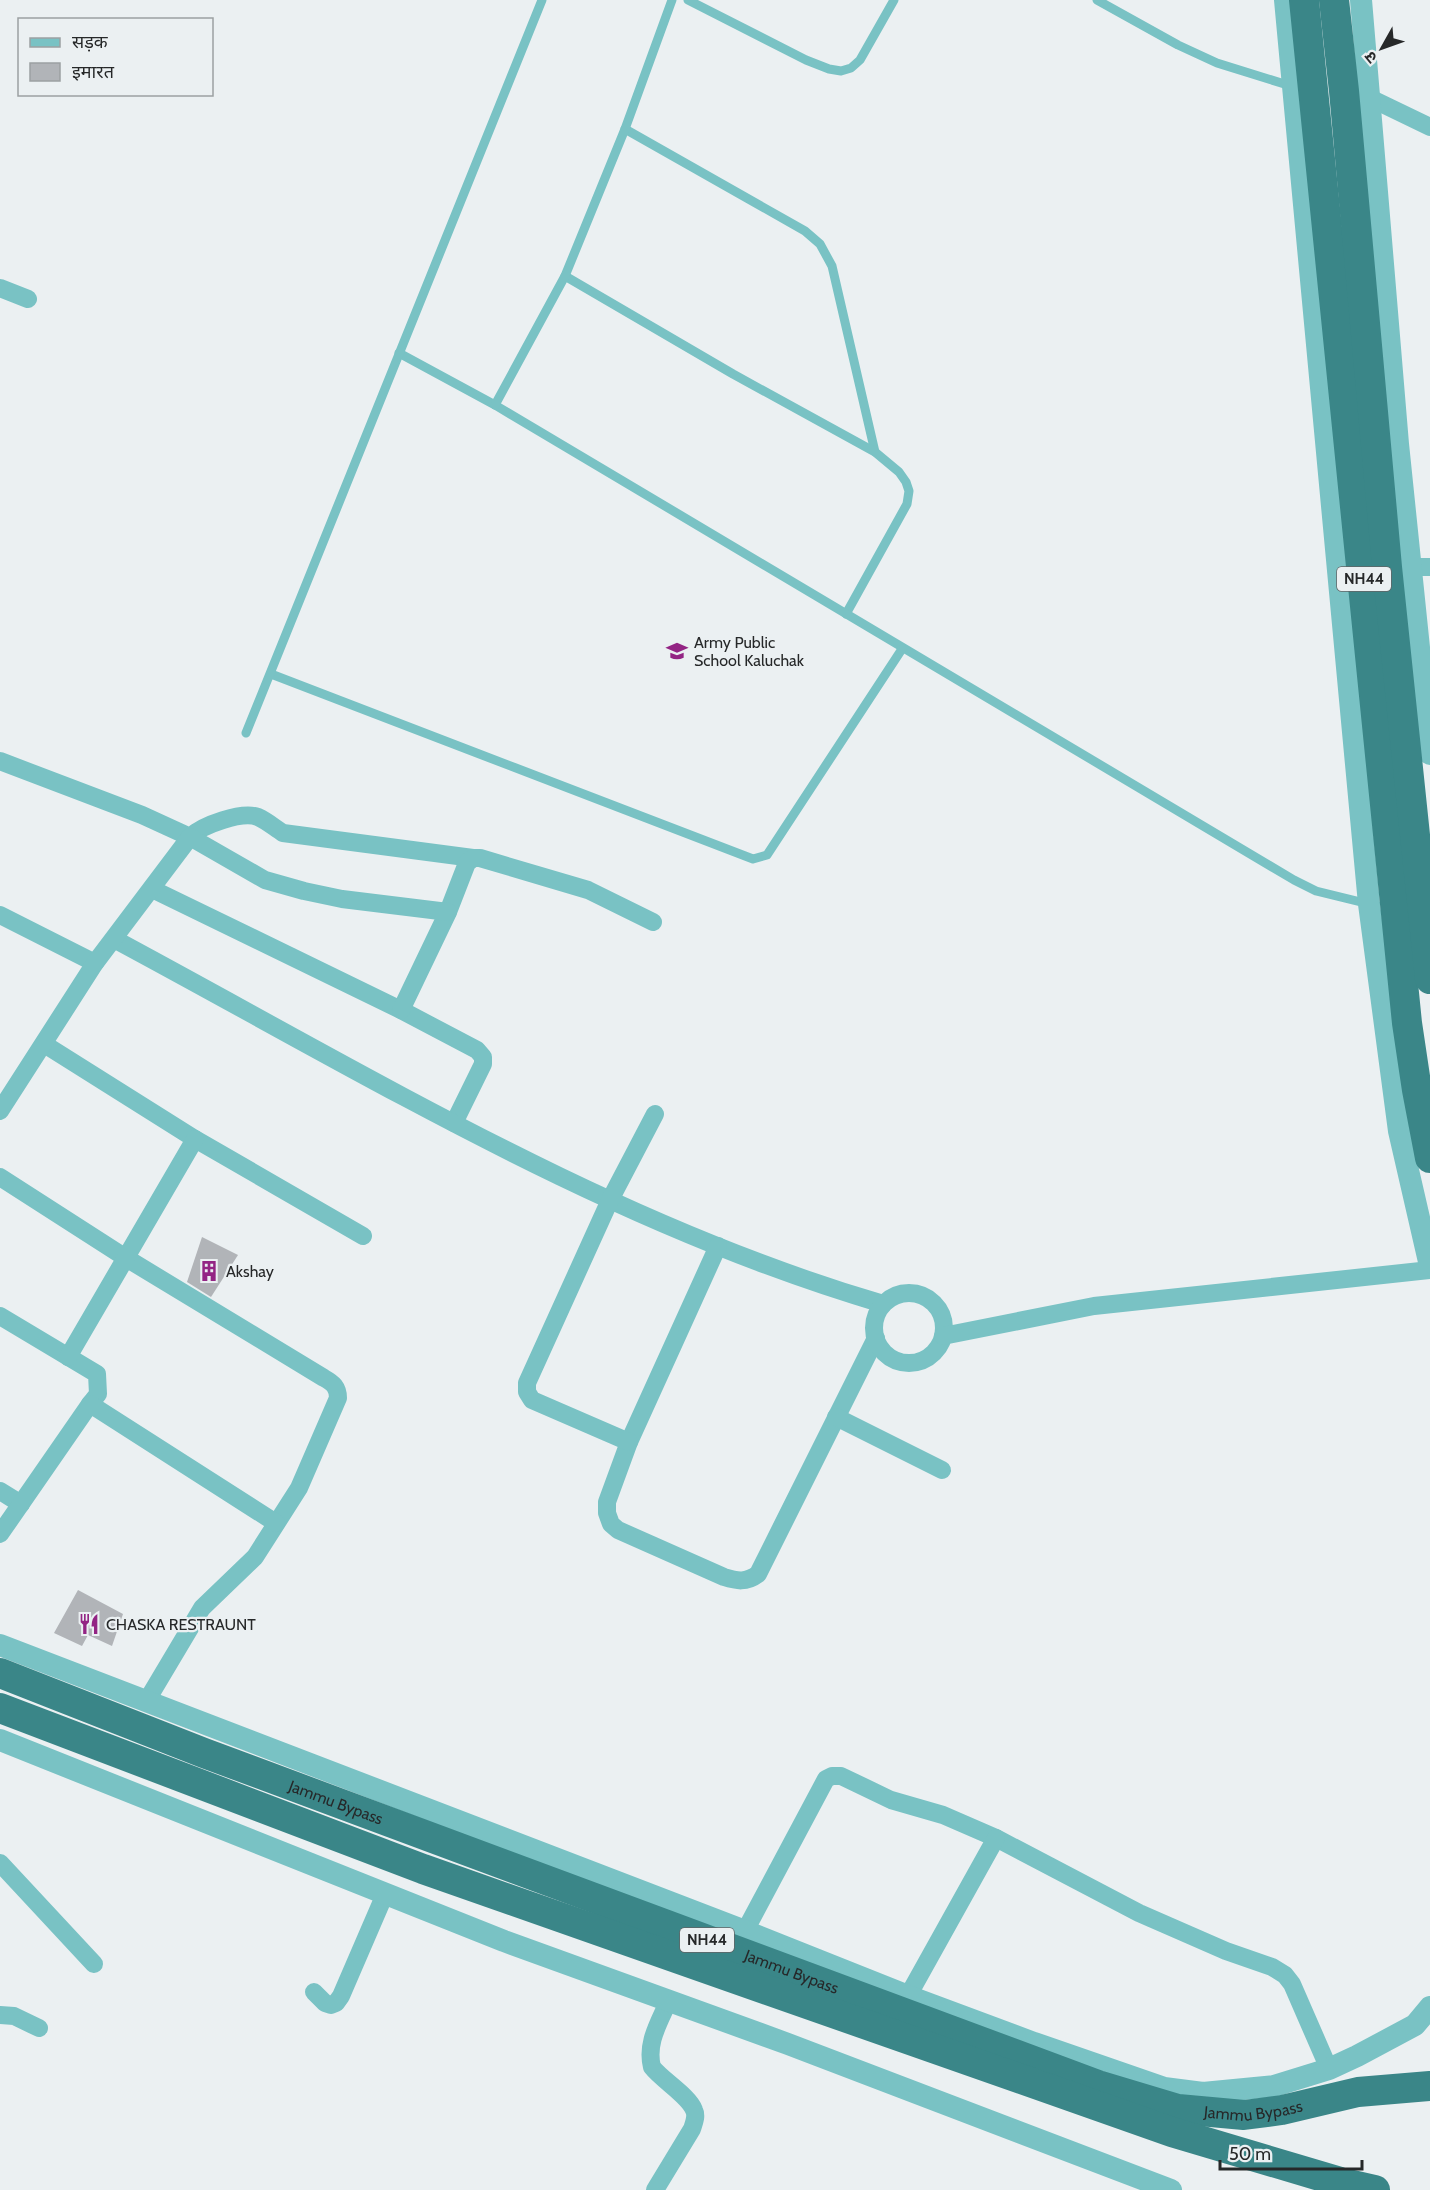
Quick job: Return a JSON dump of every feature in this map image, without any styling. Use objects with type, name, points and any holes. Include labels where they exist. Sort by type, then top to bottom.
[{"type":"highway","name":"NH44","points":[[1304,0],[1304,89],[1407,1023],[1430,1158]]},
{"type":"highway","name":"NH44","points":[[1334,0],[1387,567],[1430,979]]},
{"type":"highway","name":"Jammu Bypass","points":[[0,1673],[215,1757],[1076,2076],[1178,2109],[1212,2114],[1244,2115],[1282,2110],[1358,2092],[1430,2086]]},
{"type":"highway","name":"Jammu Bypass","points":[[2,1714],[423,1869],[1161,2129],[1340,2182],[1375,2190]]},
{"type":"street","points":[[944,1336],[1094,1306],[1430,1268],[1399,1131],[1369,904],[1304,89],[1285,0]]},
{"type":"street","points":[[1361,0],[1398,444],[1421,567],[1430,754]]},
{"type":"street","points":[[1370,98],[1430,127]]},
{"type":"street","points":[[0,288],[28,299]]},
{"type":"street","points":[[0,761],[142,815],[190,837],[265,880],[342,899],[448,912]]},
{"type":"street","points":[[0,1111],[7,1083],[44,1044],[95,963],[190,837],[204,827],[226,819],[256,816],[283,833],[480,858],[588,890],[653,922]]},
{"type":"street","points":[[401,1010],[448,912],[467,862],[473,858]]},
{"type":"street","points":[[152,889],[401,1010],[477,1050],[483,1057],[483,1064],[454,1123]]},
{"type":"street","points":[[0,915],[95,963]]},
{"type":"street","points":[[114,939],[497,1146],[610,1200],[820,1286],[883,1304]]},
{"type":"street","points":[[44,1044],[195,1139],[363,1236]]},
{"type":"street","points":[[628,1442],[532,1400],[527,1392],[527,1383],[610,1200],[655,1114]]},
{"type":"street","points":[[68,1357],[195,1139]]},
{"type":"street","points":[[0,1177],[126,1258],[333,1383],[338,1390],[338,1398],[299,1488],[255,1557],[202,1608],[146,1702]]},
{"type":"street","points":[[718,1246],[628,1442],[608,1502],[607,1514],[611,1524],[618,1530],[724,1577],[740,1582],[752,1579],[758,1574],[876,1338]]},
{"type":"street","points":[[903,1293],[915,1293],[935,1304],[941,1314],[944,1336],[932,1356],[910,1364],[889,1357],[881,1349],[874,1326],[883,1304],[903,1293]]},
{"type":"street","points":[[0,1316],[97,1374],[98,1394],[0,1534]]},
{"type":"street","points":[[90,1404],[276,1523]]},
{"type":"street","points":[[836,1417],[942,1470]]},
{"type":"street","points":[[0,1491],[21,1504]]},
{"type":"street","points":[[0,1645],[745,1931],[908,1996],[1164,2088],[1203,2093],[1274,2086],[1329,2069],[1415,2025],[1430,2007]]},
{"type":"street","points":[[0,1740],[504,1941],[799,2049],[1171,2190]]},
{"type":"street","points":[[745,1931],[826,1779],[841,1776],[891,1800],[943,1815],[996,1838],[1139,1913],[1226,1951],[1272,1967],[1285,1975],[1292,1984],[1329,2069]]},
{"type":"street","points":[[908,1996],[996,1838]]},
{"type":"street","points":[[0,1863],[94,1964]]},
{"type":"street","points":[[314,1992],[325,2003],[332,2005],[341,1996],[385,1894]]},
{"type":"street","points":[[655,2190],[692,2129],[695,2118],[695,2111],[690,2103],[652,2067],[650,2050],[652,2039],[668,2002]]},
{"type":"street","points":[[0,2015],[14,2016],[39,2028]]},
{"type":"lane","points":[[246,733],[542,0]]},
{"type":"lane","points":[[495,405],[565,276],[625,129],[672,0]]},
{"type":"lane","points":[[688,0],[806,60],[841,71],[851,68],[860,60],[894,0]]},
{"type":"lane","points":[[1097,0],[1178,45],[1217,63],[1304,89]]},
{"type":"lane","points":[[625,129],[805,231],[820,244],[834,274],[875,452]]},
{"type":"lane","points":[[565,276],[733,374],[875,452],[899,471],[909,491],[907,504],[846,614]]},
{"type":"lane","points":[[399,354],[495,405],[1294,880],[1316,891],[1369,904]]},
{"type":"lane","points":[[271,674],[753,859],[767,855],[902,649]]},
{"type":"building","name":"Akshay","points":[[202,1237],[238,1255],[211,1297],[187,1282]]},
{"type":"building","name":"CHASKA RESTRAUNT","points":[[78,1590],[123,1614],[112,1646],[88,1635],[82,1646],[54,1633]]},
{"type":"place","name":"Army Public School Kaluchak","points":[[677,651]]},
{"type":"place","name":"Akshay","points":[[209,1271]]},
{"type":"place","name":"CHASKA RESTRAUNT","points":[[89,1624]]}]
